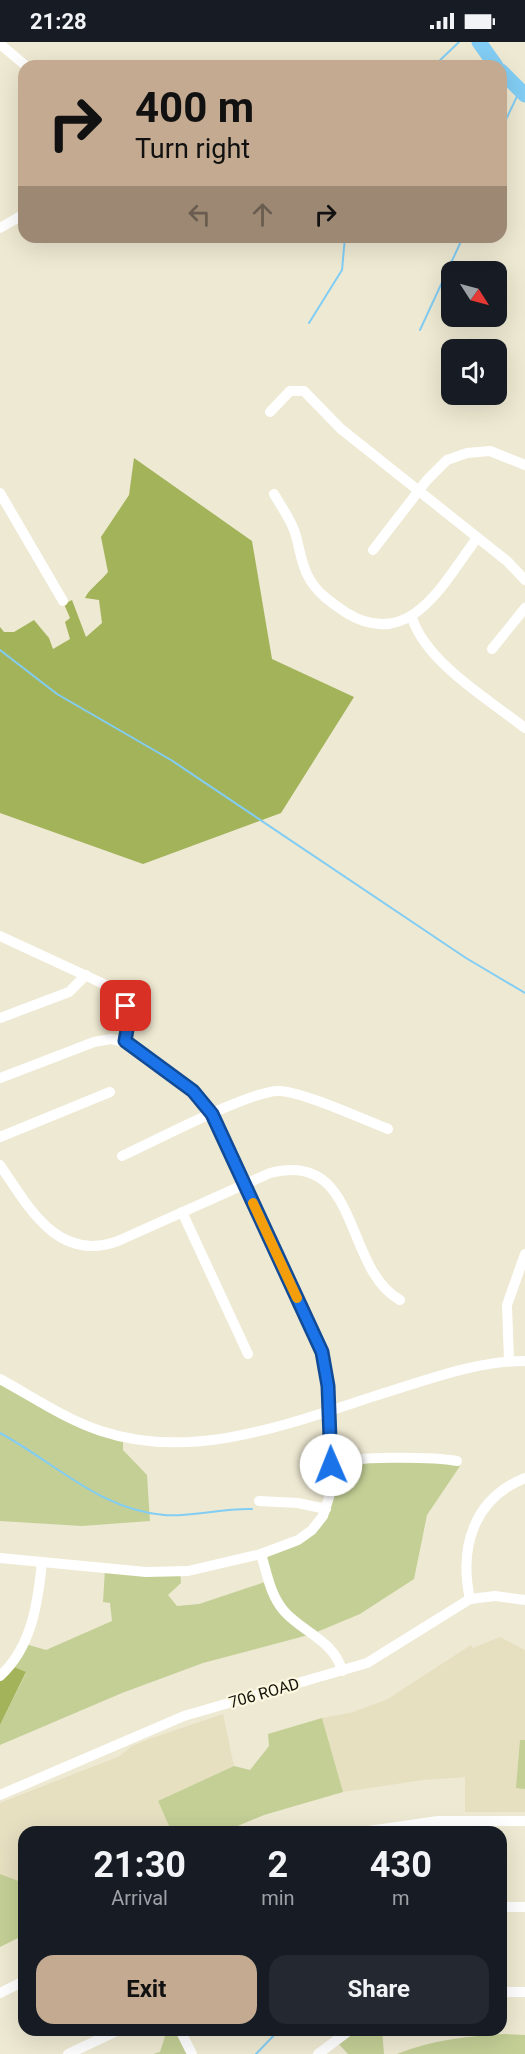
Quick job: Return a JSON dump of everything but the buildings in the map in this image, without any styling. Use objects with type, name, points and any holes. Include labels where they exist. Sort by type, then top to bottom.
[{"type":"street","points":[[0,44],[19,60]]},
{"type":"street","points":[[0,228],[18,218]]},
{"type":"street","points":[[270,412],[290,391],[304,391],[340,429],[507,561],[525,580]]},
{"type":"street","points":[[373,550],[438,467],[447,460],[467,453],[500,453],[525,465]]},
{"type":"street","points":[[0,493],[63,601]]},
{"type":"street","points":[[274,494],[295,532],[306,572],[319,592],[355,618],[367,622],[386,624],[412,618],[430,600],[477,538]]},
{"type":"street","points":[[492,649],[525,608]]},
{"type":"street","points":[[412,618],[416,631],[436,657],[525,728]]},
{"type":"street","points":[[0,936],[112,989],[122,999],[128,1015],[125,1041]]},
{"type":"street","points":[[0,1018],[69,992],[86,975]]},
{"type":"street","points":[[0,1078],[103,1039],[125,1041],[193,1091],[212,1114],[322,1352],[326,1365],[330,1409],[331,1465],[330,1494],[326,1509],[318,1523],[306,1536],[261,1554],[195,1570],[166,1572],[0,1558]]},
{"type":"street","points":[[122,1156],[212,1114],[259,1095],[280,1091],[388,1129]]},
{"type":"street","points":[[0,1137],[110,1092]]},
{"type":"street","points":[[0,1165],[42,1222],[61,1239],[76,1246],[94,1248],[108,1245],[270,1173],[288,1169],[305,1170],[323,1179],[342,1205],[376,1278],[388,1293],[400,1300]]},
{"type":"street","points":[[182,1212],[248,1354]]},
{"type":"street","points":[[509,1361],[507,1305],[525,1254]]},
{"type":"street","points":[[0,1379],[66,1416],[95,1429],[152,1442],[195,1443],[221,1440],[448,1374],[509,1361],[525,1361]]},
{"type":"street","points":[[331,1465],[339,1461],[368,1459],[432,1457],[457,1461]]},
{"type":"street","points":[[470,1599],[465,1572],[468,1539],[474,1524],[491,1498],[525,1478]]},
{"type":"street","points":[[260,1501],[298,1503],[326,1509]]},
{"type":"street","points":[[261,1554],[278,1603],[293,1619],[326,1645],[336,1656],[342,1671]]},
{"type":"street","points":[[0,1676],[20,1647],[34,1617],[42,1562]]},
{"type":"street","name":"706 ROAD","points":[[0,1795],[184,1716],[342,1671],[379,1657],[470,1599],[495,1596],[525,1600]]},
{"type":"street","points":[[403,1826],[438,1821],[525,1821]]},
{"type":"street","points":[[507,1907],[525,1907]]},
{"type":"street","points":[[0,1993],[18,1984]]},
{"type":"street","points":[[507,1992],[525,1992]]},
{"type":"street","points":[[68,2054],[106,2036]]},
{"type":"street","points":[[183,2036],[192,2054]]},
{"type":"street","points":[[318,2054],[342,2036]]},
{"type":"shaded area","points":[[500,1637],[525,1650],[525,1812],[465,1812],[465,1777],[423,1780],[343,1792],[322,1718],[350,1713],[386,1700],[471,1645],[473,1648]]},
{"type":"shaded area","points":[[223,1714],[234,1766],[158,1801],[169,1826],[18,1826],[18,1881],[0,1874],[0,1803],[120,1756],[132,1746]]},
{"type":"green space","points":[[134,458],[252,541],[272,659],[354,697],[281,813],[143,864],[0,813],[0,627],[4,632],[14,632],[34,620],[49,638],[53,649],[70,639],[65,622],[70,618],[64,604],[72,600],[86,637],[102,623],[99,600],[85,598],[108,572],[101,537],[129,495]]},
{"type":"green space","points":[[0,1381],[123,1438],[123,1450],[147,1475],[150,1521],[82,1526],[0,1521]]},
{"type":"green space","points":[[456,1461],[460,1466],[427,1515],[414,1579],[360,1614],[312,1634],[203,1663],[122,1693],[0,1745],[0,1725],[26,1673],[9,1665],[22,1643],[46,1650],[112,1621],[110,1603],[103,1602],[105,1569],[180,1572],[181,1583],[168,1595],[177,1606],[199,1604],[268,1581],[260,1554],[319,1523],[335,1462]]},
{"type":"green space","points":[[9,1665],[26,1672],[0,1725],[0,1675]]},
{"type":"green space","points":[[322,1718],[343,1792],[264,1815],[238,1826],[169,1826],[158,1801],[234,1766],[250,1770],[269,1746],[268,1734]]},
{"type":"green space","points":[[520,1740],[525,1740],[525,1789],[516,1788]]},
{"type":"green space","points":[[0,1874],[18,1881],[18,1938],[0,1947]]},
{"type":"green space","points":[[507,2034],[525,2035],[525,2054],[397,2054],[450,2039],[507,2036]]},
{"type":"green space","points":[[165,2036],[183,2036],[192,2054],[153,2054],[160,2052]]},
{"type":"green space","points":[[341,2036],[382,2036],[384,2054],[348,2054],[335,2040]]},
{"type":"waterway","points":[[440,60],[459,42]]},
{"type":"waterway","points":[[479,42],[492,60]]},
{"type":"waterway","points":[[507,77],[525,95]]},
{"type":"waterway","points":[[507,117],[520,90]]},
{"type":"waterway","points":[[309,323],[342,270],[344,243]]},
{"type":"waterway","points":[[420,330],[460,243]]},
{"type":"waterway","points":[[0,650],[57,694],[171,760],[466,958],[525,993]]},
{"type":"waterway","points":[[0,1433],[98,1495],[141,1511],[175,1515],[252,1509]]},
{"type":"waterway","points":[[256,2054],[273,2036]]},
{"type":"slow traffic","points":[[253,1203],[297,1298]]},
{"type":"route","points":[[126,1006],[128,1024],[125,1041],[193,1091],[212,1114],[322,1352],[326,1365],[330,1409],[331,1465]]}]
